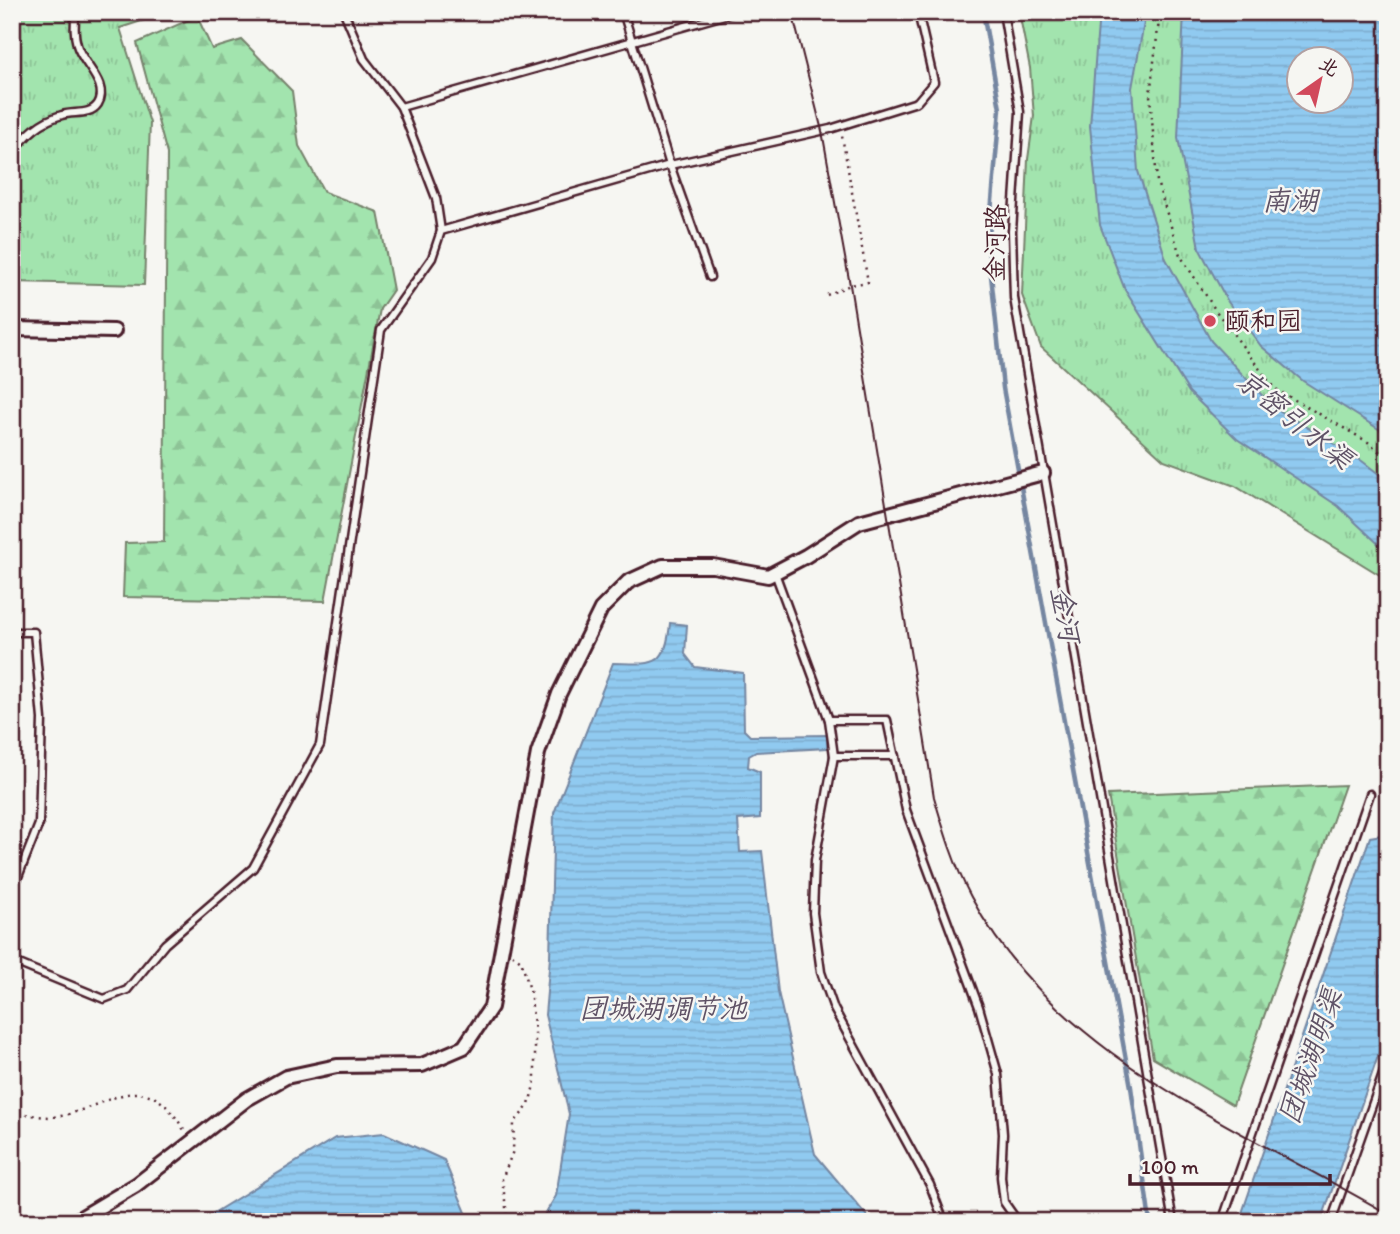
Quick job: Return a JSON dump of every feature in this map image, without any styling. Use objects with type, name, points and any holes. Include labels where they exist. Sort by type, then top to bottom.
[{"type":"street","points":[[12,329],[114,331]]},
{"type":"street","points":[[74,1222],[136,1185],[247,1099],[286,1077],[337,1066],[422,1065],[464,1047],[491,1007],[538,752],[559,694],[601,609],[628,582],[663,566],[713,566],[768,576],[859,522],[1038,474]]},
{"type":"lane","points":[[12,155],[24,135],[63,114],[84,113],[96,107],[102,89],[77,47],[76,12]]},
{"type":"lane","points":[[12,961],[104,999],[127,990],[165,944],[253,868],[320,745],[381,330],[432,258],[441,231],[436,198],[401,107],[364,59],[344,12]]},
{"type":"lane","points":[[623,12],[670,165],[710,276]]},
{"type":"lane","points":[[401,107],[735,12]]},
{"type":"lane","points":[[441,231],[670,165],[840,126],[917,102],[934,82],[918,12]]},
{"type":"lane","name":"金河路","points":[[1003,12],[1020,112],[1012,231],[1014,298],[1038,474],[1173,1222]]},
{"type":"lane","points":[[775,573],[829,720],[834,756],[815,860],[813,913],[821,972],[834,1009],[930,1185],[944,1222]]},
{"type":"lane","points":[[12,632],[34,632],[42,719],[39,824],[12,892]]},
{"type":"lane","points":[[829,720],[887,720],[906,810],[979,1007],[998,1074],[1003,1133],[1001,1177],[1004,1202],[1018,1222]]},
{"type":"lane","points":[[834,756],[895,756]]},
{"type":"lane","points":[[1222,1222],[1370,794]]},
{"type":"lane","points":[[1331,1222],[1388,1060]]},
{"type":"path","points":[[1160,12],[1150,94],[1157,182],[1180,254],[1216,311],[1274,388],[1368,442],[1388,458]]},
{"type":"path","points":[[827,295],[868,282],[840,126]]},
{"type":"path","points":[[502,947],[521,961],[530,990],[536,1033],[535,1081],[529,1105],[514,1123],[513,1152],[502,1179],[508,1222]]},
{"type":"path","points":[[12,1112],[60,1116],[122,1093],[149,1094],[176,1116],[191,1142]]},
{"type":"green space","points":[[12,12],[169,12],[120,28],[150,123],[144,285],[12,282]]},
{"type":"green space","name":"颐和园","points":[[1019,12],[1388,12],[1388,580],[1235,486],[1164,460],[1041,347],[1022,295],[1028,159],[1034,116],[1030,68]]},
{"type":"green space","points":[[197,16],[212,49],[242,40],[292,91],[299,146],[324,192],[378,212],[393,290],[380,309],[325,601],[123,597],[125,543],[164,542],[167,154],[137,43]]},
{"type":"green space","points":[[1345,785],[1233,1105],[1153,1058],[1108,795]]},
{"type":"water","points":[[1099,12],[1146,12],[1132,88],[1138,171],[1166,259],[1211,341],[1272,406],[1362,461],[1388,481],[1388,553],[1338,506],[1237,439],[1189,392],[1125,290],[1100,225],[1090,126]]},
{"type":"water","name":"南湖","points":[[1184,12],[1388,12],[1388,435],[1303,381],[1261,346],[1228,302],[1199,248],[1178,138]]},
{"type":"water","name":"团城湖调节池","points":[[670,623],[687,625],[685,654],[695,667],[743,673],[744,730],[750,736],[827,735],[827,748],[756,752],[749,756],[748,767],[760,772],[760,818],[738,820],[740,852],[762,851],[778,992],[815,1154],[872,1222],[540,1222],[556,1196],[569,1114],[545,1015],[550,957],[554,813],[613,663],[638,664],[655,661],[665,649]]},
{"type":"water","name":"团城湖明渠","points":[[1388,834],[1388,1027],[1321,1222],[1239,1222],[1370,837]]},
{"type":"water","points":[[384,1133],[444,1160],[470,1222],[199,1222],[335,1138]]},
{"type":"waterway","name":"金河","points":[[983,12],[1000,109],[988,247],[1003,388],[1131,1087],[1150,1222]]},
{"type":"tram line","points":[[792,12],[822,131],[850,285],[934,797],[965,885],[1007,953],[1051,1002],[1101,1045],[1213,1118],[1388,1214]]},
{"type":"place","name":"颐和园","points":[[1210,321]]},
{"type":"water label","name":"京密引水渠","points":[[1295,419]]}]
